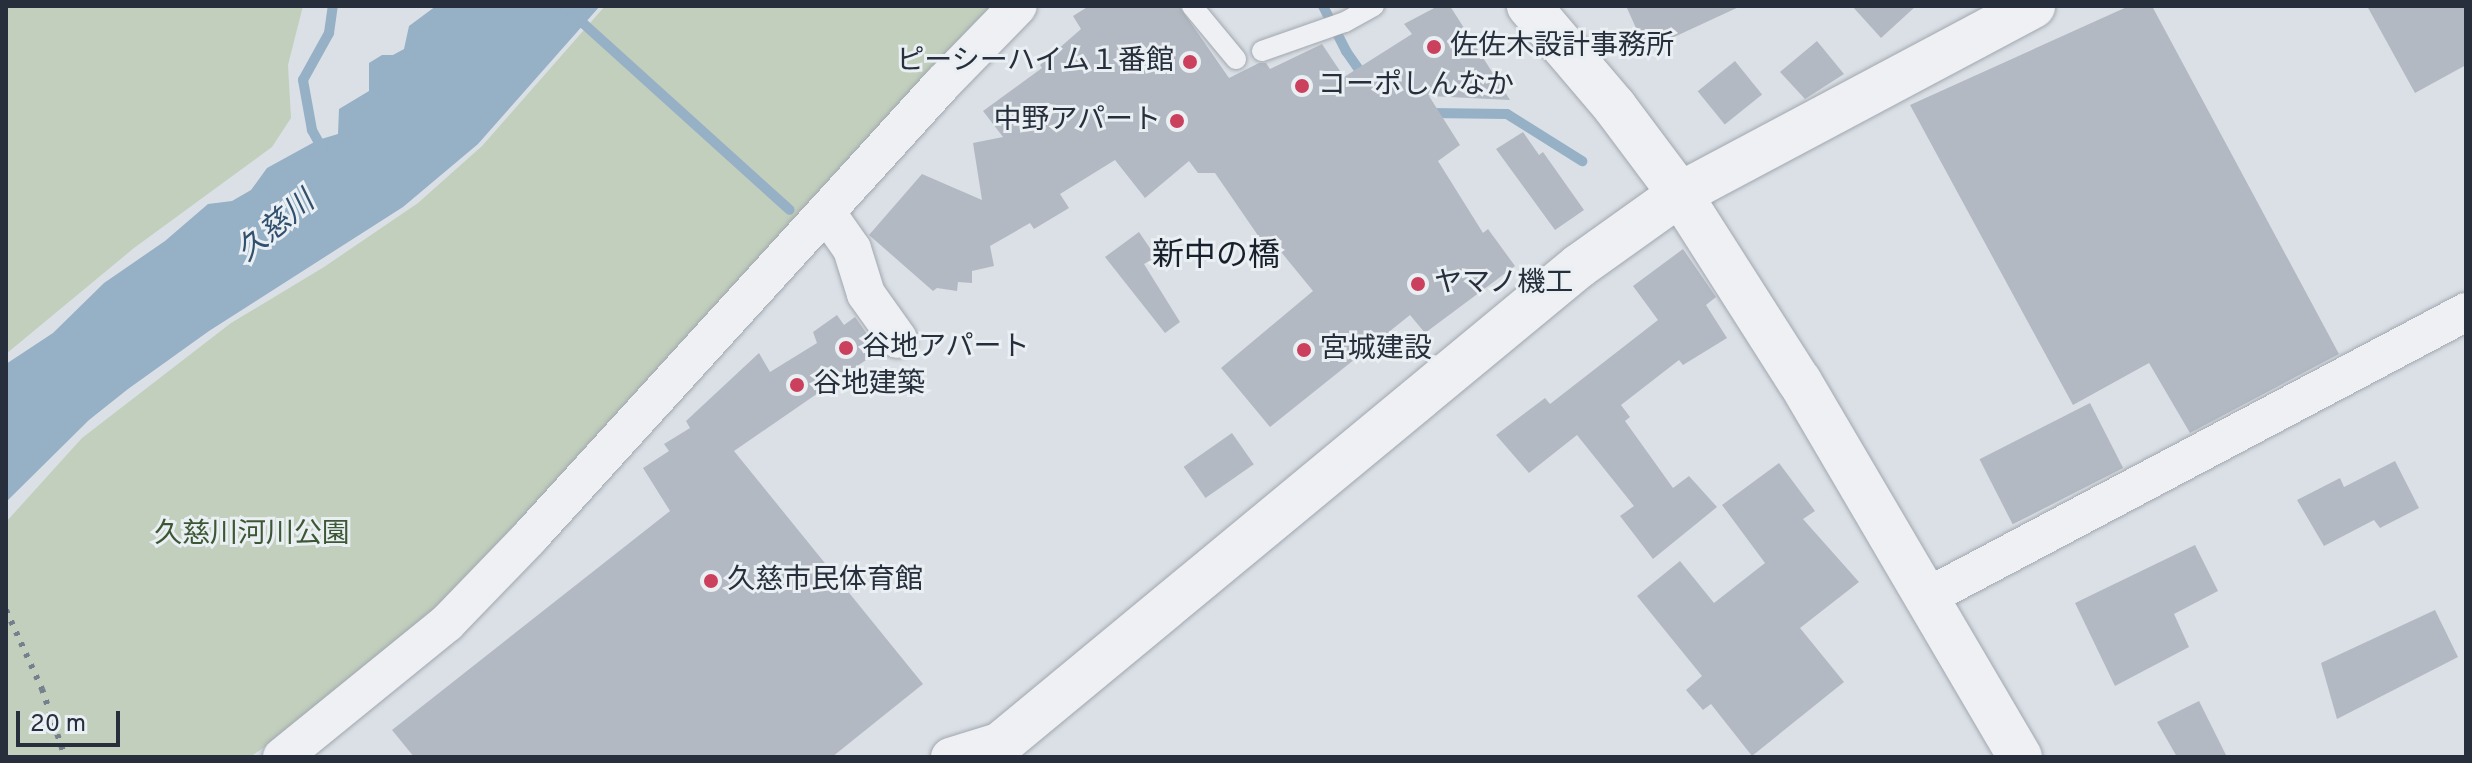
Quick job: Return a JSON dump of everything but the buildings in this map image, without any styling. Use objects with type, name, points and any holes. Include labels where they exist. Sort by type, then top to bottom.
[{"type":"street","points":[[282,757],[447,623],[1018,6]]},
{"type":"street","points":[[1529,6],[1615,107],[1680,194],[1799,381],[2020,757]]},
{"type":"street","points":[[950,757],[997,751],[1579,266],[1680,194],[2033,6]]},
{"type":"street","points":[[826,212],[852,249],[866,294],[898,339]]},
{"type":"street","points":[[1925,598],[2466,312]]},
{"type":"lane","points":[[1192,6],[1236,59]]},
{"type":"lane","points":[[1262,51],[1345,22],[1374,6]]},
{"type":"green space","points":[[6,6],[303,6],[288,65],[291,118],[272,147],[134,248],[6,354]]},
{"type":"green space","name":"久慈川河川公園","points":[[605,6],[1010,6],[676,363],[378,669],[250,757],[6,757],[6,522],[82,438],[231,323],[324,267],[418,203],[482,146]]},
{"type":"water","name":"久慈川","points":[[436,6],[600,6],[478,144],[403,207],[209,331],[128,389],[89,420],[6,502],[6,364],[53,333],[104,283],[165,241],[208,204],[232,201],[251,190],[267,168],[318,140],[338,134],[339,109],[369,91],[369,63],[382,55],[393,55],[404,49],[409,26]]},
{"type":"waterway","points":[[323,150],[312,130],[303,80],[329,33],[333,6]]},
{"type":"waterway","points":[[564,6],[790,210]]},
{"type":"waterway","points":[[1323,6],[1346,51],[1365,78]]},
{"type":"waterway","points":[[1429,113],[1507,114],[1582,161]]},
{"type":"railway","points":[[6,610],[42,689],[65,757]]},
{"type":"place","name":"佐佐木設計事務所","points":[[1434,47]]},
{"type":"place","name":"ピーシーハイム１番館","points":[[1190,62]]},
{"type":"place","name":"コーポしんなか","points":[[1302,86]]},
{"type":"place","name":"中野アパート","points":[[1177,121]]},
{"type":"place","name":"ヤマノ機工","points":[[1418,284]]},
{"type":"place","name":"谷地アパート","points":[[846,348]]},
{"type":"place","name":"宮城建設","points":[[1304,350]]},
{"type":"place","name":"谷地建築","points":[[797,385]]},
{"type":"place","name":"久慈市民体育館","points":[[711,581]]},
{"type":"district","name":"新中の橋","points":[[1216,257]]}]
